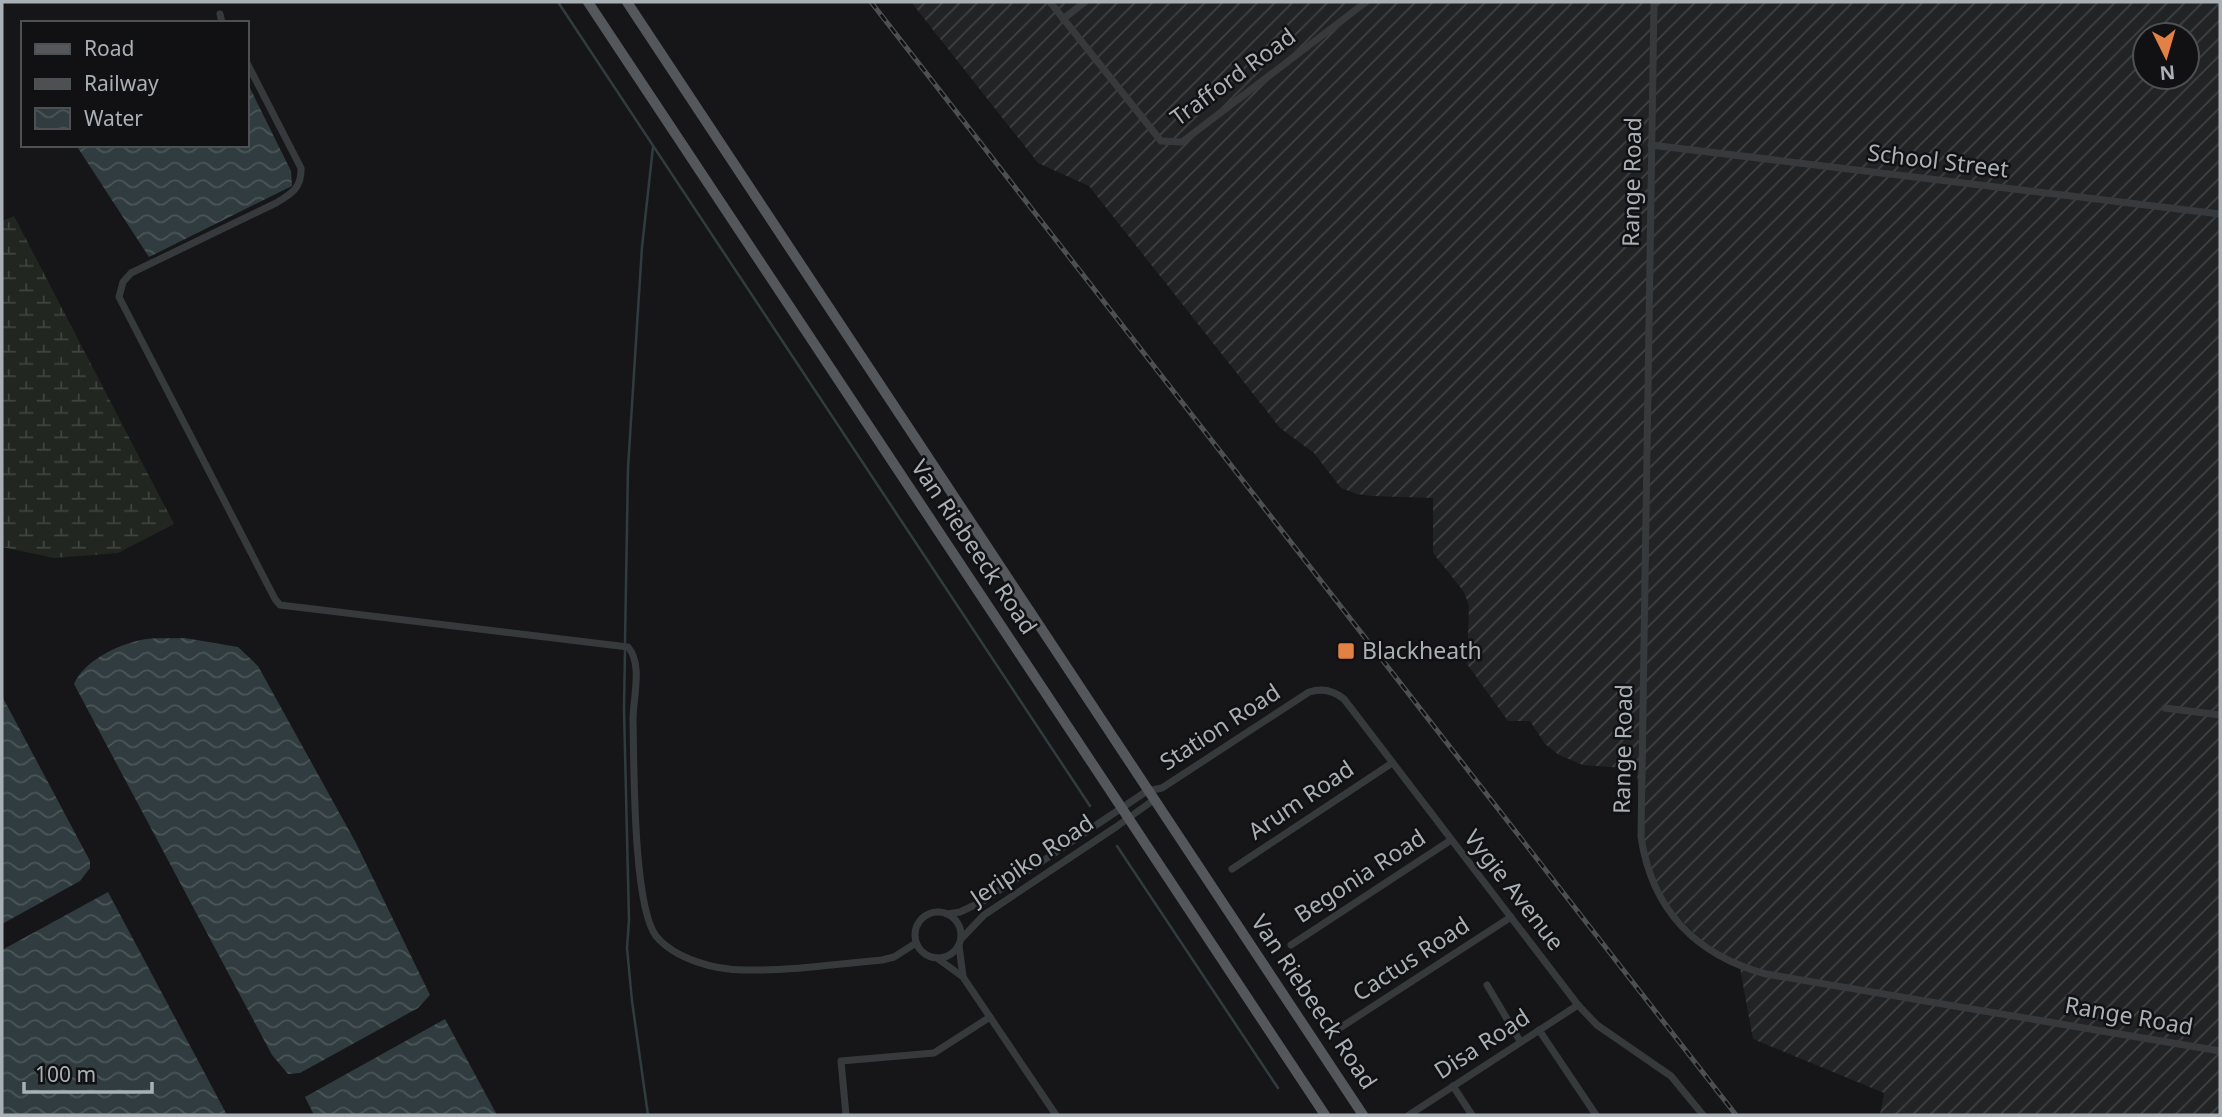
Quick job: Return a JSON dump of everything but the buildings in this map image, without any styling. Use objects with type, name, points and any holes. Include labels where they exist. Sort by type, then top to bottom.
[{"type":"main road","name":"Van Riebeeck Road","points":[[588,2],[1325,1115]]},
{"type":"main road","name":"Van Riebeeck Road","points":[[627,2],[1363,1115]]},
{"type":"street","name":"Trafford Road","points":[[1050,2],[1161,141],[1173,143],[1182,142],[1366,2]]},
{"type":"street","points":[[1063,19],[1085,2]]},
{"type":"street","name":"Range Road","points":[[1654,2],[1641,837],[1650,873],[1666,907],[1683,928],[1714,954],[1740,967],[1766,974],[2220,1051]]},
{"type":"street","points":[[248,65],[301,169],[300,183],[296,190],[276,203],[131,273],[123,282],[119,298],[275,599],[280,605],[628,647],[635,663],[634,782],[642,888],[648,921],[657,937],[670,948],[702,963],[743,971],[882,960],[894,957],[916,943]]},
{"type":"street","name":"School Street","points":[[1651,145],[2220,214]]},
{"type":"street","name":"Vygie Avenue","points":[[1303,695],[1320,690],[1331,691],[1340,696],[1577,1005],[1605,1031],[1671,1076],[1703,1115]]},
{"type":"street","name":"Station Road","points":[[1153,794],[1303,695]]},
{"type":"street","points":[[2165,708],[2220,715]]},
{"type":"street","name":"Arum Road","points":[[1232,869],[1392,763]]},
{"type":"street","name":"Jeripiko Road","points":[[947,914],[960,912],[983,901],[1122,807],[1153,794]]},
{"type":"street","name":"Jeripiko Road","points":[[960,942],[984,915],[1130,818],[1153,794]]},
{"type":"street","name":"Begonia Road","points":[[1291,944],[1451,840]]},
{"type":"street","points":[[963,977],[958,924],[947,914],[933,912],[923,917],[915,931],[916,943],[924,954],[937,958],[963,977],[1056,1115]]},
{"type":"street","name":"Cactus Road","points":[[1332,1033],[1511,917]]},
{"type":"street","points":[[937,958],[950,955],[960,942]]},
{"type":"street","points":[[1487,985],[1520,1041]]},
{"type":"street","name":"Disa Road","points":[[1409,1115],[1577,1005]]},
{"type":"street","points":[[846,1115],[841,1061],[934,1053],[990,1017]]},
{"type":"street","points":[[1539,1030],[1596,1115]]},
{"type":"street","points":[[1452,1086],[1472,1115]]},
{"type":"shaded area","points":[[911,2],[2220,2],[2220,1115],[1880,1115],[1884,1093],[1753,1039],[1740,968],[1717,956],[1662,901],[1640,837],[1637,769],[1583,765],[1559,755],[1545,744],[1530,721],[1508,721],[1467,664],[1469,606],[1464,592],[1433,553],[1433,498],[1373,496],[1341,488],[1314,453],[1280,428],[1089,186],[1038,163]]},
{"type":"green space","points":[[14,216],[174,524],[118,553],[54,558],[2,547],[2,221]]},
{"type":"water","points":[[248,84],[291,171],[292,186],[149,257],[77,147],[248,147]]},
{"type":"water","points":[[185,638],[238,647],[258,666],[356,843],[430,995],[418,1008],[300,1073],[288,1074],[272,1055],[74,684],[93,661],[122,646],[146,639]]},
{"type":"water","points":[[2,696],[90,861],[90,868],[80,881],[2,924]]},
{"type":"water","points":[[108,892],[227,1115],[2,1115],[2,950]]},
{"type":"water","points":[[445,1019],[497,1115],[314,1115],[305,1097]]},
{"type":"waterway","points":[[558,2],[1090,806]]},
{"type":"waterway","points":[[625,642],[628,468],[642,247],[653,147]]},
{"type":"waterway","points":[[625,650],[629,920],[627,948],[648,1115]]},
{"type":"waterway","points":[[1117,846],[1278,1088]]},
{"type":"railway","points":[[871,2],[1736,1115]]},
{"type":"place","name":"Blackheath","points":[[1346,651]]}]
